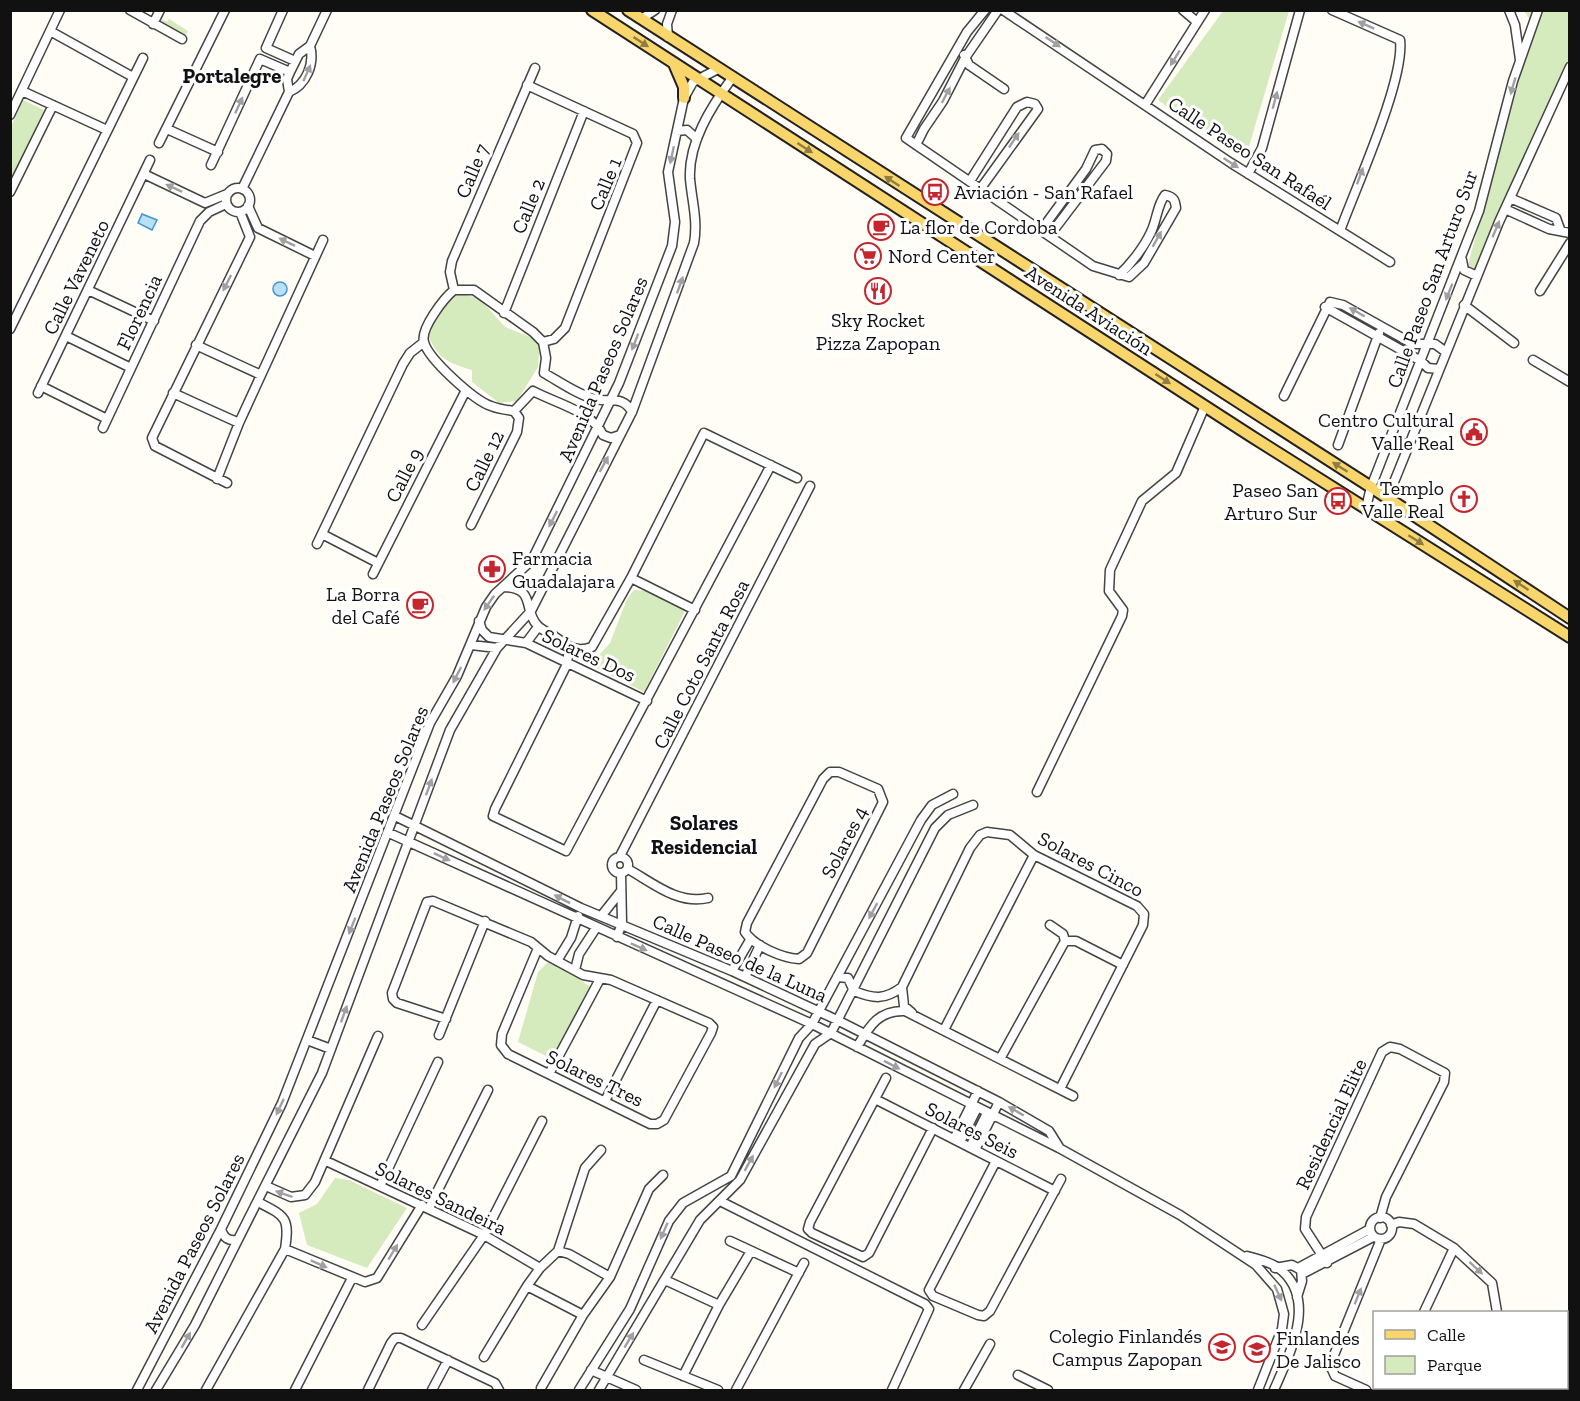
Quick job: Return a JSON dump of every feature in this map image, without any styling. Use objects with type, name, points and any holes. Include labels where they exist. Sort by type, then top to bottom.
[{"type":"main road","name":"Avenida Aviación","points":[[592,10],[1205,406],[1569,637]]},
{"type":"main road","name":"Avenida Aviación","points":[[628,10],[1388,497],[1569,618]]},
{"type":"main road","points":[[674,63],[680,74],[684,98]]},
{"type":"street","points":[[10,115],[60,10]]},
{"type":"street","points":[[130,10],[182,39]]},
{"type":"street","points":[[155,25],[160,10]]},
{"type":"street","points":[[159,143],[225,10]]},
{"type":"street","points":[[284,10],[266,48],[295,61]]},
{"type":"street","points":[[242,189],[289,92],[287,79],[295,61],[304,49],[310,46],[327,10]]},
{"type":"street","points":[[641,19],[655,10]]},
{"type":"street","points":[[669,37],[667,24],[672,10]]},
{"type":"street","points":[[985,10],[967,32],[906,138],[1093,266],[1119,275],[1129,277],[1144,264],[1176,208],[1172,197],[1166,195],[1161,200],[1151,232],[1127,268],[1119,275]]},
{"type":"street","points":[[916,145],[977,38],[998,10]]},
{"type":"street","name":"Calle Paseo San Rafaél","points":[[1003,10],[1248,174],[1340,231],[1388,100],[1402,52],[1400,40],[1332,10]]},
{"type":"street","points":[[1183,10],[1197,22]]},
{"type":"street","points":[[1145,105],[1205,10]]},
{"type":"street","points":[[1248,174],[1262,148],[1300,10]]},
{"type":"street","points":[[1509,10],[1515,24],[1520,63]]},
{"type":"street","name":"Calle Paseo San Arturo Sur","points":[[1366,508],[1371,487],[1479,211],[1520,63],[1538,10]]},
{"type":"street","points":[[50,31],[134,77]]},
{"type":"street","points":[[967,32],[977,38]]},
{"type":"street","points":[[959,45],[969,65],[1004,89]]},
{"type":"street","points":[[289,92],[300,86],[309,71],[312,54],[310,46]]},
{"type":"street","points":[[10,329],[14,312],[143,58]]},
{"type":"street","points":[[211,165],[261,59],[290,72]]},
{"type":"street","name":"Calle Paseo San Arturo Sur","points":[[1388,497],[1464,305],[1510,198],[1566,82],[1569,67]]},
{"type":"street","name":"Calle 7","points":[[454,290],[450,272],[452,261],[535,68]]},
{"type":"street","points":[[697,78],[718,69]]},
{"type":"street","name":"Avenida Paseos Solares","points":[[137,1390],[221,1229],[282,1103],[430,723],[471,645],[479,621],[495,594],[532,560],[611,401],[672,246],[675,222],[668,172],[684,98],[689,87],[697,78]]},
{"type":"street","name":"Avenida Paseos Solares","points":[[158,1387],[195,1325],[322,1073],[450,730],[497,648],[531,611],[632,412],[694,243],[696,217],[690,166],[698,139],[720,94],[732,78]]},
{"type":"street","name":"Calle 1","points":[[527,86],[633,134],[637,143],[565,328],[554,339],[543,342]]},
{"type":"street","points":[[22,91],[107,130]]},
{"type":"street","points":[[970,181],[1017,107],[1027,102],[1035,104],[1038,109],[1034,116],[1023,127],[981,189]]},
{"type":"street","points":[[10,192],[53,105]]},
{"type":"street","name":"Calle 2","points":[[504,313],[584,111]]},
{"type":"street","points":[[167,129],[218,152]]},
{"type":"street","points":[[677,131],[687,130],[698,139]]},
{"type":"street","points":[[1042,229],[1086,169],[1095,150],[1102,149],[1107,154],[1106,161],[1050,235]]},
{"type":"street","name":"Calle Vaveneto","points":[[105,424],[39,390],[150,160]]},
{"type":"street","points":[[144,174],[205,203],[231,190],[242,189],[248,193],[248,207],[258,228],[315,256]]},
{"type":"street","points":[[227,194],[226,204],[230,209],[240,212],[248,207]]},
{"type":"street","points":[[1510,198],[1556,218],[1560,229]]},
{"type":"street","name":"Florencia","points":[[105,424],[200,221],[209,212],[226,204]]},
{"type":"street","points":[[1505,209],[1549,230],[1560,229],[1569,233]]},
{"type":"street","points":[[227,483],[152,443],[173,393],[250,237],[240,212]]},
{"type":"street","points":[[1340,231],[1390,262]]},
{"type":"street","points":[[217,479],[239,423],[323,240]]},
{"type":"street","points":[[1540,291],[1569,243]]},
{"type":"street","points":[[1461,259],[1464,270],[1477,276]]},
{"type":"street","points":[[88,290],[154,321]]},
{"type":"street","points":[[620,435],[611,438],[603,435],[599,427],[582,414],[533,391],[514,411],[490,406],[465,390],[436,360],[424,342],[424,333],[434,315],[454,290],[474,290],[543,342],[546,358],[544,373],[593,399],[611,401],[620,399],[628,404],[632,412]]},
{"type":"street","points":[[1284,396],[1325,307],[1330,302],[1343,304],[1413,344],[1427,346],[1435,344],[1446,352]]},
{"type":"street","points":[[1464,305],[1514,343]]},
{"type":"street","points":[[1325,307],[1421,361],[1428,368],[1439,369]]},
{"type":"street","points":[[1338,445],[1355,405],[1382,327]]},
{"type":"street","points":[[66,336],[131,368]]},
{"type":"street","points":[[317,544],[403,364],[410,353],[424,342]]},
{"type":"street","points":[[196,345],[261,375]]},
{"type":"street","points":[[1533,360],[1569,382]]},
{"type":"street","name":"Calle 9","points":[[373,574],[465,390]]},
{"type":"street","points":[[173,393],[239,423]]},
{"type":"street","points":[[1037,792],[1122,616],[1123,610],[1109,591],[1110,570],[1142,501],[1176,473],[1205,406]]},
{"type":"street","name":"Calle 12","points":[[471,525],[517,432],[519,418],[514,411]]},
{"type":"street","points":[[694,610],[631,578],[704,433],[797,478]]},
{"type":"street","points":[[1391,438],[1408,445]]},
{"type":"street","name":"Solares Dos","points":[[507,638],[526,643],[567,664],[582,668],[647,701],[771,465]]},
{"type":"street","name":"Calle Coto Santa Rosa","points":[[620,856],[810,486]]},
{"type":"street","points":[[321,534],[378,563]]},
{"type":"street","name":"Solares Dos","points":[[531,611],[538,627],[569,648],[581,651],[592,647],[631,578]]},
{"type":"street","points":[[504,587],[521,591],[531,611]]},
{"type":"street","points":[[479,621],[482,630],[489,637],[507,638]]},
{"type":"street","points":[[526,643],[538,627]]},
{"type":"street","points":[[471,645],[497,648]]},
{"type":"street","points":[[569,648],[567,664],[495,809],[494,816],[560,851],[566,851],[647,701]]},
{"type":"street","name":"Solares 4","points":[[830,772],[839,772],[878,789],[883,802],[807,953],[799,959],[790,959],[760,945],[750,940],[745,932],[747,923],[823,779],[830,772]]},
{"type":"street","points":[[579,1390],[630,1309],[669,1221],[683,1203],[731,1176],[800,1038],[819,1012],[926,812],[939,800],[953,794]]},
{"type":"street","points":[[599,1390],[700,1220],[740,1180],[815,1044],[831,1034],[942,819],[973,805]]},
{"type":"street","name":"Calle Paseo de la Luna","points":[[395,816],[581,908],[622,923],[732,971],[837,1020],[999,1102],[1049,1131],[1059,1148]]},
{"type":"street","name":"Solares Cinco","points":[[902,987],[970,848],[980,835],[994,832],[1010,835],[1034,855],[1142,910],[1143,925],[1059,1089]]},
{"type":"street","name":"Calle Paseo de la Luna","points":[[389,833],[617,938],[812,1024],[1059,1148],[1180,1215],[1269,1276],[1277,1289],[1284,1314],[1278,1344],[1259,1387]]},
{"type":"street","points":[[944,1030],[1034,855]]},
{"type":"street","points":[[617,938],[622,923],[621,891],[624,871],[627,860],[620,856],[612,863],[614,869],[624,871],[682,899],[696,901],[708,898]]},
{"type":"street","points":[[900,859],[915,868]]},
{"type":"street","points":[[602,915],[621,891]]},
{"type":"street","name":"Solares Tres","points":[[446,1019],[397,1003],[392,993],[423,907],[427,902],[433,901],[531,942],[575,970],[611,980],[709,1023],[713,1027],[711,1033],[664,1120],[657,1124],[650,1124],[508,1054],[501,1045],[502,1034],[538,948]]},
{"type":"street","points":[[558,961],[571,938],[581,908]]},
{"type":"street","points":[[439,1035],[485,921]]},
{"type":"street","points":[[1000,1059],[1038,994],[1065,941],[1062,933],[1050,925]]},
{"type":"street","points":[[575,970],[579,954],[596,928]]},
{"type":"street","name":"Solares 4","points":[[732,971],[750,940]]},
{"type":"street","points":[[1065,941],[1076,941],[1123,965]]},
{"type":"street","points":[[745,977],[760,945]]},
{"type":"street","points":[[837,977],[848,978],[854,991],[872,997],[884,998],[902,987],[904,1006],[912,1014]]},
{"type":"street","points":[[549,1074],[600,978]]},
{"type":"street","points":[[605,1101],[657,1000]]},
{"type":"street","points":[[857,1047],[873,1021],[893,1011],[912,1014],[1073,1096]]},
{"type":"street","points":[[266,1186],[291,1197],[305,1195],[326,1161],[378,1036]]},
{"type":"street","points":[[307,1040],[331,1049]]},
{"type":"street","name":"Residencial Elite","points":[[1324,1259],[1305,1229],[1306,1216],[1382,1052],[1390,1047],[1400,1048],[1445,1073],[1444,1082],[1404,1158],[1380,1218]]},
{"type":"street","points":[[380,1186],[438,1062]]},
{"type":"street","points":[[886,1078],[808,1229],[863,1257],[868,1253],[933,1128]]},
{"type":"street","points":[[285,1249],[352,1278],[365,1282],[377,1278],[425,1206],[488,1090]]},
{"type":"street","points":[[957,1141],[974,1106],[978,1091]]},
{"type":"street","name":"Solares Seis","points":[[875,1099],[1055,1191]]},
{"type":"street","points":[[972,1149],[989,1114],[999,1102]]},
{"type":"street","points":[[422,1325],[484,1235],[542,1121]]},
{"type":"street","points":[[484,1358],[527,1286],[540,1268],[558,1251],[585,1168],[601,1150]]},
{"type":"street","name":"Solares Sandeira","points":[[326,1161],[484,1235],[540,1268]]},
{"type":"street","points":[[996,1161],[929,1290],[933,1296],[984,1316],[990,1311],[1061,1179]]},
{"type":"street","points":[[541,1388],[583,1315],[610,1277],[649,1189],[663,1175]]},
{"type":"street","points":[[731,1176],[740,1180]]},
{"type":"street","points":[[720,1201],[925,1304],[929,1309],[928,1315],[891,1390]]},
{"type":"street","points":[[206,1390],[285,1249],[287,1223],[284,1215],[258,1202]]},
{"type":"street","points":[[1259,1387],[1274,1390],[1296,1336],[1299,1323],[1297,1297],[1300,1271],[1375,1235],[1391,1233],[1391,1225],[1387,1219],[1380,1218],[1372,1221],[1375,1235],[1330,1365],[1335,1376],[1366,1390]]},
{"type":"street","points":[[1391,1225],[1400,1222],[1414,1224],[1454,1248],[1492,1282],[1497,1311]]},
{"type":"street","points":[[221,1229],[223,1236],[230,1240],[237,1240]]},
{"type":"street","points":[[730,1241],[799,1273]]},
{"type":"street","points":[[1424,1311],[1454,1248]]},
{"type":"street","points":[[558,1251],[569,1254],[610,1277]]},
{"type":"street","points":[[683,1376],[719,1305],[751,1251]]},
{"type":"street","name":"Calle Paseo de la Luna","points":[[1238,1253],[1276,1267],[1292,1265],[1300,1271]]},
{"type":"street","points":[[735,1390],[804,1263]]},
{"type":"street","points":[[1269,1276],[1276,1267],[1287,1277],[1297,1297]]},
{"type":"street","points":[[295,1390],[352,1278]]},
{"type":"street","points":[[665,1280],[719,1305]]},
{"type":"street","points":[[527,1286],[583,1315]]},
{"type":"street","points":[[368,1390],[395,1338],[401,1338],[495,1383],[499,1390]]},
{"type":"street","points":[[964,1390],[990,1344]]},
{"type":"street","points":[[432,1390],[448,1360]]},
{"type":"street","points":[[644,1360],[718,1390]]},
{"type":"street","points":[[591,1370],[636,1390]]},
{"type":"street","points":[[1018,1375],[1032,1387],[1048,1390]]},
{"type":"street","points":[[146,1376],[158,1387]]},
{"type":"green space","points":[[1223,11],[1289,11],[1245,160],[1158,100]]},
{"type":"green space","points":[[1524,11],[1569,11],[1569,62],[1477,270],[1468,265],[1522,64],[1535,27]]},
{"type":"green space","points":[[162,19],[167,22],[169,19],[188,31],[186,35],[161,22]]},
{"type":"green space","points":[[23,100],[44,110],[11,180],[11,127]]},
{"type":"green space","points":[[456,293],[479,298],[505,327],[540,341],[538,367],[517,401],[499,403],[472,382],[472,370],[443,358],[430,341],[426,332]]},
{"type":"green space","points":[[634,590],[661,596],[685,611],[644,692],[590,665],[610,643],[627,599]]},
{"type":"green space","points":[[548,962],[565,969],[590,987],[554,1060],[518,1042],[538,972]]},
{"type":"green space","points":[[335,1178],[349,1180],[407,1208],[367,1268],[307,1245],[299,1213],[317,1204]]},
{"type":"water","points":[[142,214],[157,220],[152,230],[138,223]]},
{"type":"water","points":[[280,282],[285,284],[287,289],[285,294],[280,296],[275,294],[273,289],[275,284]]},
{"type":"place","name":"Aviación - San Rafael","points":[[935,192]]},
{"type":"place","name":"La flor de Cordoba","points":[[881,227]]},
{"type":"place","name":"Nord Center","points":[[868,256]]},
{"type":"place","name":"Sky Rocket Pizza Zapopan","points":[[878,291]]},
{"type":"place","name":"Centro Cultural Valle Real","points":[[1474,432]]},
{"type":"place","name":"Templo Valle Real","points":[[1464,499]]},
{"type":"place","name":"Paseo San Arturo Sur","points":[[1338,501]]},
{"type":"place","name":"Farmacia Guadalajara","points":[[492,569]]},
{"type":"place","name":"La Borra del Café","points":[[420,605]]},
{"type":"place","name":"Colegio Finlandés Campus Zapopan","points":[[1222,1347]]},
{"type":"place","name":"Finlandes De Jalisco","points":[[1257,1349]]},
{"type":"district","name":"Portalegre","points":[[232,75]]},
{"type":"district","name":"Solares Residencial","points":[[704,834]]}]
